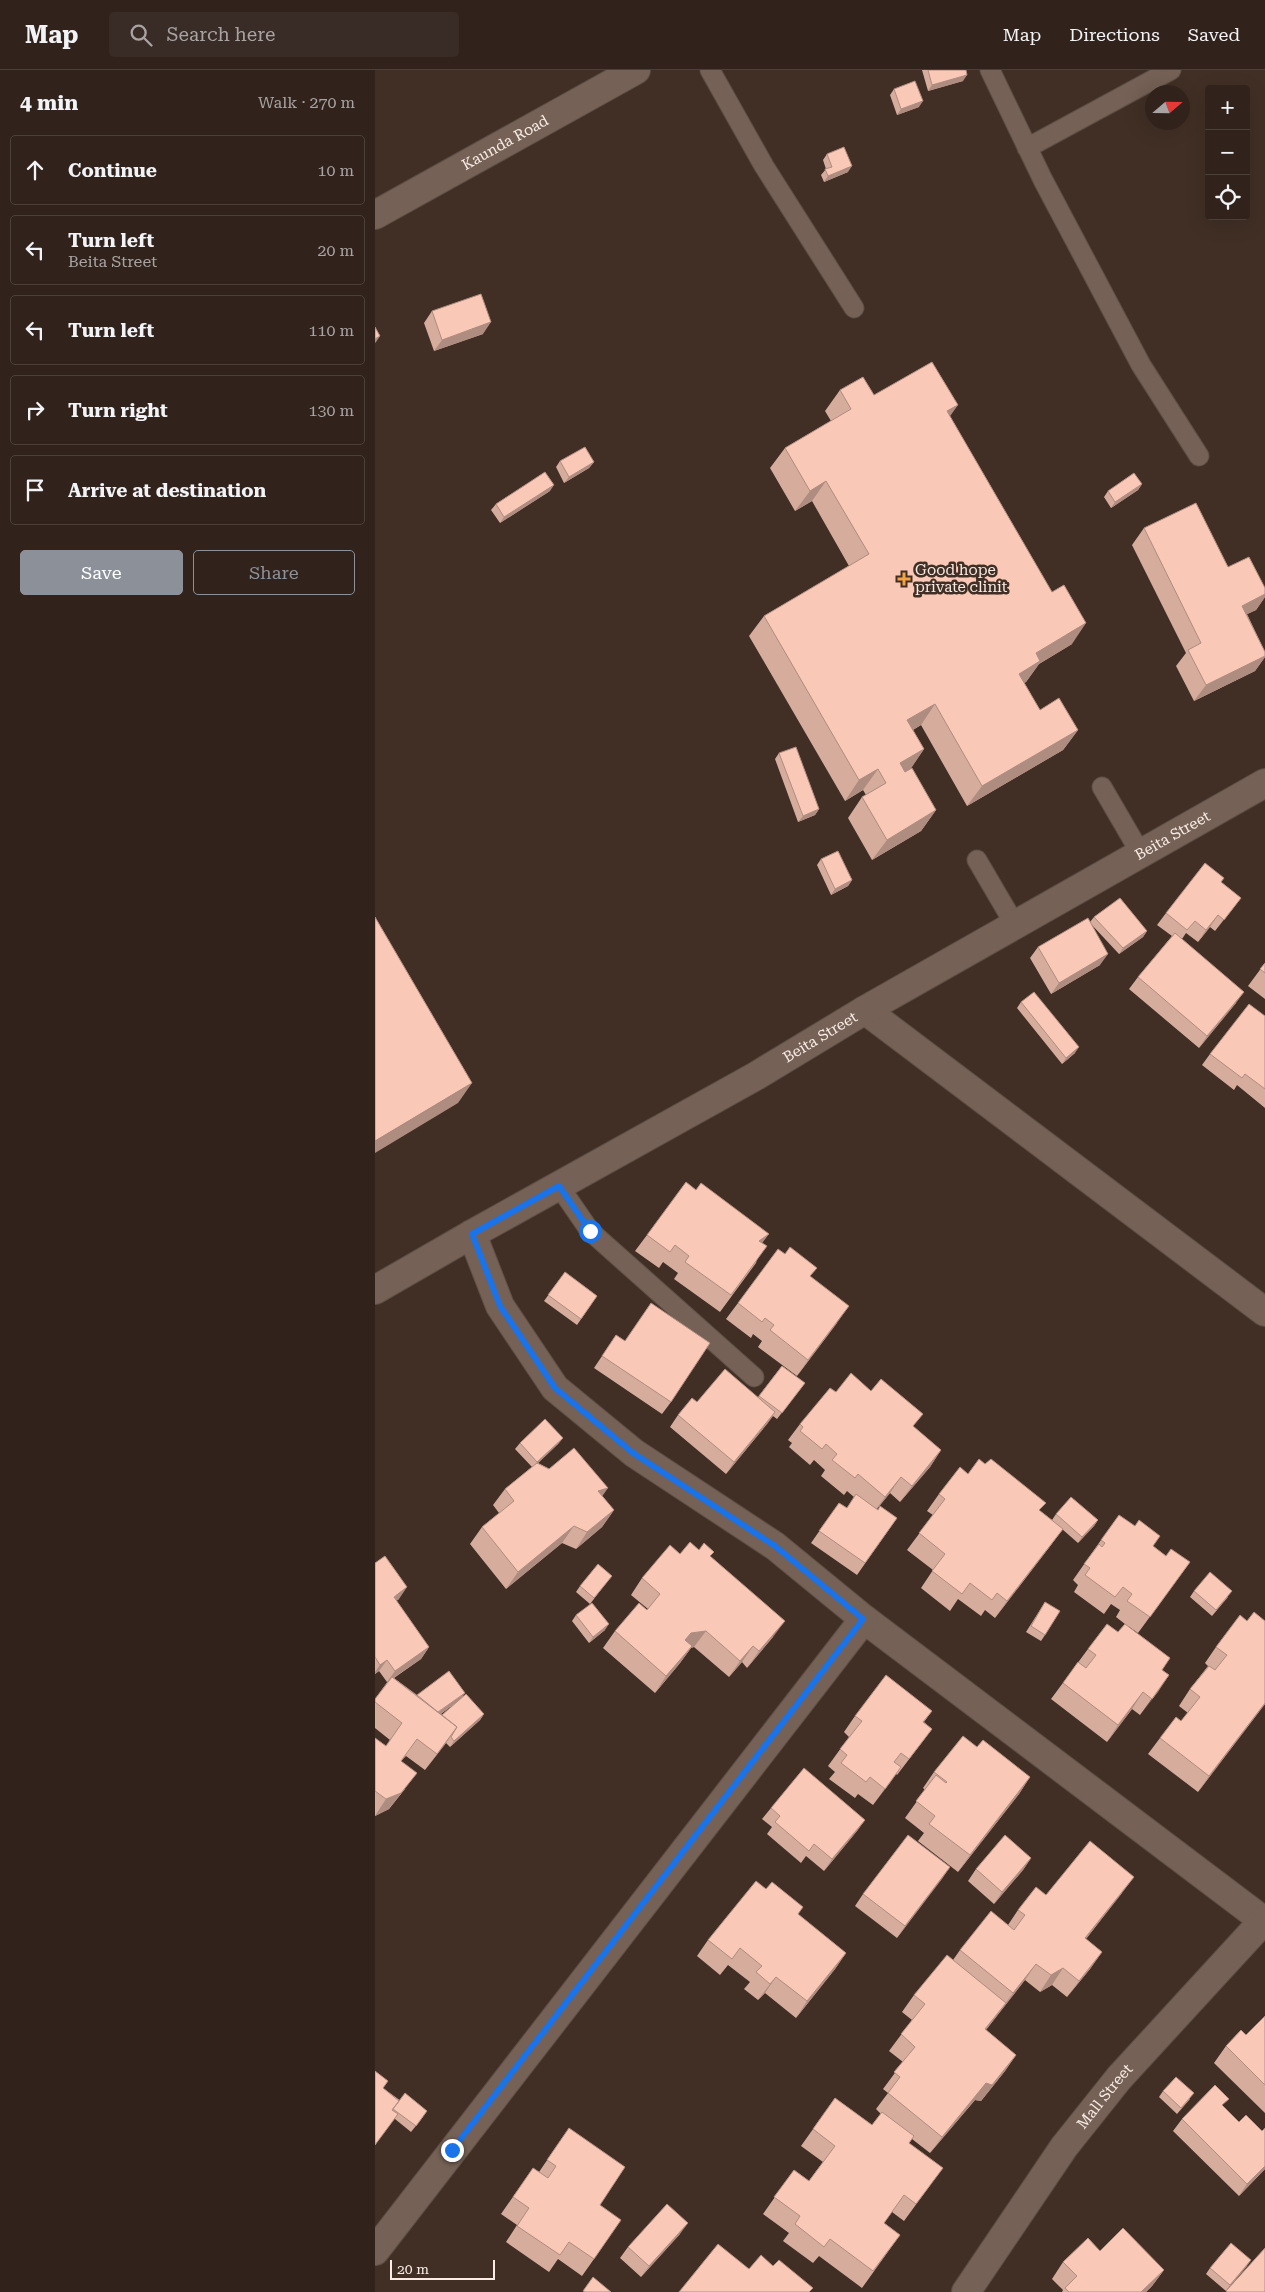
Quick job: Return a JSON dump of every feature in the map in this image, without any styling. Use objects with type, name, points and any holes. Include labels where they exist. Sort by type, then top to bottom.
[{"type":"street","name":"Kaunda Road","points":[[375,215],[636,70]]},
{"type":"street","name":"Beita Street","points":[[375,1290],[756,1076],[865,1010],[1265,783]]},
{"type":"street","points":[[865,1010],[1265,1312]]},
{"type":"street","points":[[472,1234],[500,1306],[555,1388],[633,1453],[775,1546],[863,1619],[1264,1920]]},
{"type":"street","points":[[375,2251],[863,1619]]},
{"type":"street","name":"Mall Street","points":[[966,2292],[1064,2147],[1113,2085],[1264,1920]]},
{"type":"lane","points":[[710,70],[764,166],[854,308]]},
{"type":"lane","points":[[990,70],[1027,148],[1141,365],[1199,456]]},
{"type":"lane","points":[[1027,148],[1171,70]]},
{"type":"lane","points":[[1102,787],[1141,854]]},
{"type":"lane","points":[[977,860],[1015,925]]},
{"type":"lane","points":[[559,1186],[590,1231],[755,1377]]},
{"type":"building","points":[[928,70],[966,70],[967,75],[932,85]]},
{"type":"building","points":[[915,81],[923,101],[901,109],[894,89]]},
{"type":"building","points":[[844,147],[852,166],[828,176],[825,169],[832,167],[827,154]]},
{"type":"building","points":[[481,294],[491,322],[442,340],[432,311]]},
{"type":"building","points":[[375,327],[380,336],[375,339]]},
{"type":"building","points":[[932,362],[958,405],[947,411],[1052,592],[1064,585],[1086,623],[1036,653],[1040,661],[1019,674],[1040,710],[1059,698],[1078,730],[982,786],[935,704],[907,720],[924,749],[900,763],[905,772],[912,768],[936,810],[887,840],[862,797],[886,783],[878,769],[859,780],[764,616],[869,554],[826,481],[810,491],[785,448],[851,409],[840,390],[863,377],[874,395]]},
{"type":"building","points":[[585,447],[594,462],[569,477],[560,461]]},
{"type":"building","points":[[545,472],[554,485],[504,517],[496,504]]},
{"type":"building","points":[[1134,473],[1142,484],[1115,502],[1108,491]]},
{"type":"building","points":[[1196,503],[1228,567],[1249,557],[1265,588],[1265,594],[1242,606],[1265,652],[1265,656],[1206,685],[1188,650],[1201,643],[1144,528]]},
{"type":"building","points":[[796,747],[819,809],[803,816],[779,753]]},
{"type":"building","points":[[838,851],[852,880],[835,889],[821,859]]},
{"type":"building","points":[[1205,863],[1224,878],[1221,882],[1241,898],[1224,920],[1218,915],[1206,930],[1195,921],[1187,930],[1166,913]]},
{"type":"building","points":[[1120,898],[1147,931],[1123,948],[1094,917]]},
{"type":"building","points":[[375,917],[472,1083],[375,1141]]},
{"type":"building","points":[[1088,918],[1108,954],[1059,983],[1038,947]]},
{"type":"building","points":[[1175,933],[1244,992],[1207,1036],[1138,977]]},
{"type":"building","points":[[1265,963],[1265,973],[1260,969]]},
{"type":"building","points":[[1034,992],[1079,1047],[1066,1058],[1021,1002]]},
{"type":"building","points":[[1249,1004],[1265,1016],[1265,1089],[1245,1074],[1242,1078],[1210,1054]]},
{"type":"building","points":[[686,1182],[696,1190],[701,1183],[769,1234],[759,1241],[767,1246],[731,1295],[685,1262],[689,1256],[675,1245],[670,1252],[647,1235]]},
{"type":"building","points":[[790,1247],[817,1268],[810,1276],[849,1306],[808,1360],[770,1330],[774,1325],[765,1318],[762,1322],[738,1303],[778,1249],[785,1254]]},
{"type":"building","points":[[565,1272],[597,1296],[581,1319],[548,1295]]},
{"type":"building","points":[[651,1303],[710,1343],[671,1402],[602,1356],[616,1335],[625,1341]]},
{"type":"building","points":[[782,1366],[805,1383],[782,1413],[759,1396]]},
{"type":"building","points":[[725,1369],[775,1412],[734,1462],[678,1415],[692,1398],[697,1402]]},
{"type":"building","points":[[851,1373],[871,1391],[881,1379],[923,1414],[913,1426],[941,1450],[912,1486],[901,1477],[885,1497],[858,1474],[855,1478],[832,1460],[837,1454],[826,1444],[822,1449],[800,1431],[803,1427],[800,1424],[830,1388],[836,1392]]},
{"type":"building","points":[[545,1419],[563,1438],[537,1462],[520,1443]]},
{"type":"building","points":[[574,1448],[608,1488],[598,1491],[614,1510],[587,1532],[574,1526],[518,1572],[482,1527],[514,1501],[505,1489],[537,1463],[549,1469]]},
{"type":"building","points":[[979,1459],[985,1464],[991,1459],[1046,1503],[1039,1510],[1063,1529],[1007,1601],[997,1593],[992,1600],[970,1583],[962,1594],[932,1571],[945,1554],[919,1533],[945,1499],[939,1494],[960,1467],[968,1474]]},
{"type":"building","points":[[856,1494],[878,1510],[880,1506],[897,1518],[865,1563],[819,1531],[839,1503],[847,1508]]},
{"type":"building","points":[[1071,1497],[1098,1520],[1082,1537],[1056,1514]]},
{"type":"building","points":[[1119,1515],[1135,1526],[1139,1520],[1160,1536],[1153,1546],[1166,1556],[1171,1549],[1190,1562],[1150,1617],[1127,1601],[1132,1594],[1123,1587],[1115,1597],[1085,1575],[1090,1568],[1084,1564],[1099,1544],[1102,1547],[1105,1543],[1101,1540]]},
{"type":"building","points":[[690,1542],[699,1550],[704,1543],[714,1552],[710,1556],[785,1621],[759,1651],[753,1646],[740,1661],[706,1631],[691,1633],[685,1640],[692,1646],[666,1676],[615,1631],[639,1603],[647,1610],[660,1594],[642,1578],[670,1545],[680,1554]]},
{"type":"building","points":[[385,1556],[407,1587],[394,1597],[429,1647],[395,1671],[387,1660],[380,1665],[375,1657],[375,1563]]},
{"type":"building","points":[[598,1564],[612,1576],[594,1598],[580,1586]]},
{"type":"building","points":[[1210,1572],[1232,1591],[1216,1610],[1194,1591]]},
{"type":"building","points":[[1045,1602],[1060,1611],[1045,1635],[1031,1626]]},
{"type":"building","points":[[592,1603],[609,1624],[593,1637],[576,1615]]},
{"type":"building","points":[[1254,1612],[1265,1621],[1265,1703],[1209,1776],[1160,1738],[1176,1717],[1181,1721],[1200,1697],[1190,1689],[1209,1666],[1215,1670],[1227,1655],[1216,1647],[1240,1615],[1247,1621]]},
{"type":"building","points":[[1107,1624],[1118,1632],[1125,1624],[1170,1658],[1162,1670],[1169,1675],[1152,1699],[1143,1692],[1118,1725],[1063,1683],[1078,1662],[1086,1668],[1096,1655],[1088,1649]]},
{"type":"building","points":[[449,1671],[465,1693],[438,1712],[417,1695]]},
{"type":"building","points":[[886,1675],[932,1711],[923,1722],[932,1729],[909,1759],[901,1753],[894,1762],[901,1767],[885,1789],[870,1777],[866,1782],[841,1763],[847,1755],[840,1749],[862,1721],[855,1716]]},
{"type":"building","points":[[392,1677],[457,1727],[437,1754],[417,1739],[401,1761],[417,1773],[401,1793],[386,1799],[375,1791],[375,1738],[386,1746],[402,1723],[375,1702],[375,1699]]},
{"type":"building","points":[[466,1694],[484,1714],[454,1741],[451,1737],[457,1727],[442,1715]]},
{"type":"building","points":[[963,1736],[977,1747],[983,1740],[1030,1777],[970,1855],[929,1824],[935,1816],[916,1801],[936,1775],[947,1782],[934,1772]]},
{"type":"building","points":[[804,1768],[865,1820],[832,1859],[814,1844],[809,1851],[775,1822],[780,1816],[771,1808]]},
{"type":"building","points":[[908,1835],[950,1867],[905,1926],[863,1894]]},
{"type":"building","points":[[1005,1835],[1031,1858],[1002,1892],[976,1869]]},
{"type":"building","points":[[1090,1841],[1134,1877],[1085,1938],[1102,1952],[1079,1981],[1063,1968],[1051,1975],[1036,1964],[1013,1993],[960,1950],[991,1911],[1014,1930],[1025,1915],[1018,1910],[1036,1887],[1046,1895]]},
{"type":"building","points":[[756,1881],[766,1889],[772,1882],[803,1907],[798,1914],[846,1953],[807,2001],[776,1977],[770,1984],[756,1972],[762,1966],[740,1948],[732,1959],[708,1940]]},
{"type":"building","points":[[947,1955],[1006,2003],[985,2029],[1016,2055],[992,2085],[986,2083],[942,2137],[888,2093],[900,2077],[894,2072],[915,2047],[901,2034],[925,2004],[914,1995]]},
{"type":"building","points":[[1265,2016],[1265,2085],[1226,2046],[1241,2030],[1246,2035]]},
{"type":"building","points":[[375,2071],[388,2081],[383,2088],[399,2101],[392,2110],[398,2114],[375,2145]]},
{"type":"building","points":[[1176,2077],[1194,2093],[1181,2108],[1163,2091]]},
{"type":"building","points":[[1215,2085],[1229,2099],[1222,2105],[1239,2122],[1246,2115],[1262,2131],[1265,2128],[1265,2166],[1247,2184],[1182,2119]]},
{"type":"building","points":[[405,2093],[427,2111],[416,2126],[393,2109]]},
{"type":"building","points":[[835,2098],[872,2125],[882,2112],[914,2136],[909,2143],[943,2168],[916,2204],[904,2195],[884,2223],[900,2235],[873,2271],[830,2239],[824,2247],[795,2224],[800,2216],[774,2197],[794,2170],[809,2181],[835,2146],[813,2129]]},
{"type":"building","points":[[569,2128],[625,2167],[600,2205],[621,2220],[594,2259],[569,2242],[560,2255],[517,2226],[529,2208],[513,2197],[533,2168],[548,2178],[556,2166],[547,2160]]},
{"type":"building","points":[[667,2204],[688,2223],[649,2266],[628,2247]]},
{"type":"building","points":[[1123,2228],[1164,2270],[1141,2292],[1069,2292],[1065,2288],[1077,2276],[1063,2262],[1088,2238],[1100,2251]]},
{"type":"building","points":[[1231,2243],[1251,2260],[1230,2285],[1210,2268]]},
{"type":"building","points":[[718,2244],[749,2269],[761,2255],[773,2266],[779,2260],[813,2288],[809,2292],[679,2292]]},
{"type":"building","points":[[1265,2248],[1265,2292],[1227,2292],[1226,2291]]},
{"type":"building","points":[[593,2277],[611,2292],[583,2291]]},
{"type":"place","name":"Good hope private clinit","points":[[904,579]]},
{"type":"route","points":[[452,2150],[863,1619],[775,1546],[633,1453],[555,1388],[500,1306],[472,1234],[559,1186],[590,1231]]}]
